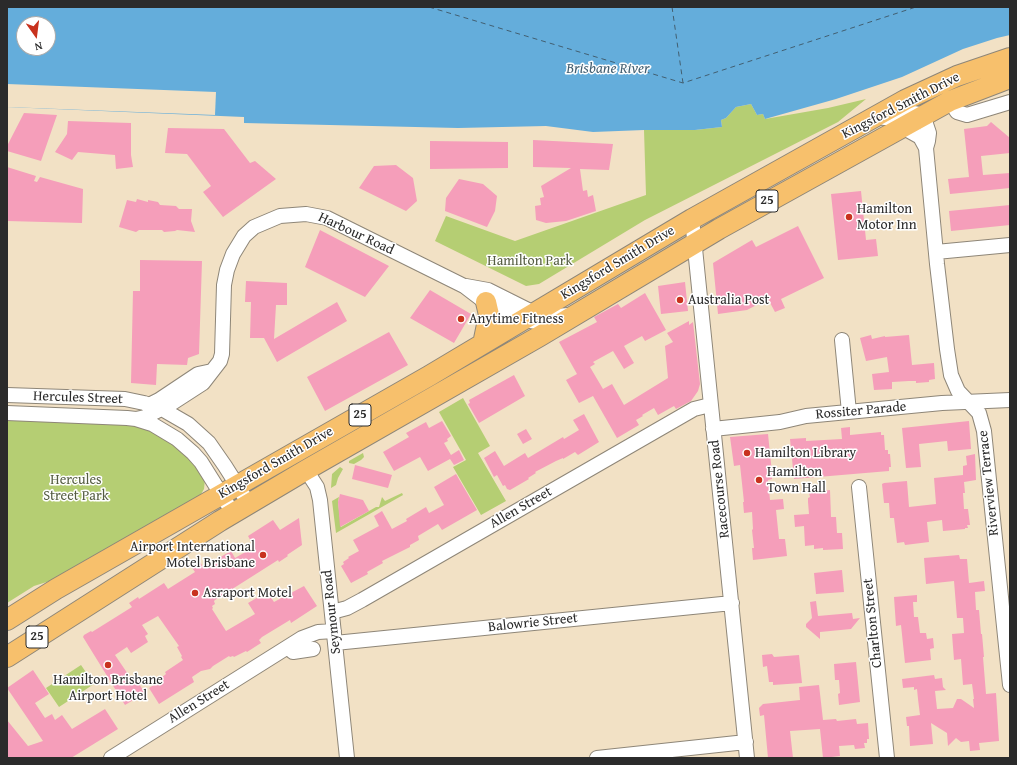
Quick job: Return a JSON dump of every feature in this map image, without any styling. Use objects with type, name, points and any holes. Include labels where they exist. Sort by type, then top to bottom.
[{"type":"highway","name":"Kingsford Smith Drive","points":[[7,620],[56,589],[483,344],[692,219],[872,118],[934,86],[979,68],[1010,58]]},
{"type":"highway","name":"Kingsford Smith Drive","points":[[7,657],[66,618],[241,509],[694,243],[950,100],[1010,78]]},
{"type":"highway","points":[[483,344],[489,315],[486,302]]},
{"type":"street","name":"Kingsford Smith Drive","points":[[950,100],[957,112],[967,115],[1010,102]]},
{"type":"street","points":[[872,118],[893,118],[907,112],[915,112],[921,116]]},
{"type":"street","name":"Riverview Terrace","points":[[921,116],[926,123],[929,135],[926,148],[936,252],[951,375],[958,391],[980,415],[985,435],[1010,685]]},
{"type":"street","points":[[902,127],[920,137],[926,148]]},
{"type":"street","name":"Harbour Road","points":[[233,254],[244,236],[254,227],[280,216],[292,214],[313,214],[327,218],[464,286],[486,302],[530,316],[537,322],[555,316],[575,314]]},
{"type":"street","name":"Racecourse Road","points":[[692,219],[747,758]]},
{"type":"street","points":[[936,252],[1010,245]]},
{"type":"street","name":"Hercules Street","points":[[136,419],[145,417],[155,407],[203,383],[220,361],[222,354],[224,285],[227,270],[233,254]]},
{"type":"street","name":"Harbour Road","points":[[464,286],[488,290],[528,310],[530,316]]},
{"type":"street","points":[[842,340],[849,412]]},
{"type":"street","name":"Hercules Street","points":[[7,395],[125,399],[155,407],[188,424],[203,436],[214,450],[229,490],[241,509]]},
{"type":"street","name":"Rossiter Parade","points":[[713,429],[780,422],[806,416],[934,404],[1010,400]]},
{"type":"street","name":"Allen Street","points":[[332,612],[352,605],[694,410],[710,405]]},
{"type":"street","name":"Hercules Street","points":[[7,412],[109,416],[136,419],[152,424],[177,439],[193,453],[205,468],[229,490]]},
{"type":"street","name":"Seymour Road","points":[[306,470],[317,487],[320,500],[347,758]]},
{"type":"street","name":"Charlton Street","points":[[859,487],[887,758]]},
{"type":"street","name":"Balowrie Street","points":[[335,637],[732,603]]},
{"type":"street","name":"Allen Street","points":[[111,758],[302,638],[313,634],[335,637]]},
{"type":"street","points":[[288,646],[293,652],[313,649]]},
{"type":"street","points":[[597,758],[746,742]]},
{"type":"green space","name":"Hamilton Park","points":[[866,99],[838,122],[645,220],[539,284],[526,286],[435,241],[446,216],[515,241],[646,195],[644,130],[695,130],[722,127],[721,120],[726,118],[736,107],[751,104],[757,115],[763,114],[765,119],[828,108]]},
{"type":"green space","points":[[463,398],[490,446],[478,453],[506,501],[481,515],[453,467],[466,460],[439,412]]},
{"type":"green space","name":"Hercules Street Park","points":[[7,418],[113,421],[146,427],[188,454],[205,479],[204,489],[200,496],[53,580],[34,586],[7,603]]},
{"type":"green space","points":[[363,453],[364,457],[361,460],[354,464],[349,463],[349,461]]},
{"type":"green space","points":[[340,467],[343,469],[336,485],[331,488],[332,474]]},
{"type":"green space","points":[[402,493],[403,495],[336,533],[332,501],[339,497],[338,502],[341,527],[376,507],[379,507],[382,497],[385,501]]},
{"type":"green space","points":[[81,665],[94,684],[59,707],[46,688]]},
{"type":"water","name":"Brisbane River","points":[[7,7],[1010,7],[1010,35],[963,49],[902,77],[836,99],[765,119],[763,114],[757,115],[751,104],[736,107],[726,118],[721,120],[722,127],[695,130],[593,132],[546,126],[458,128],[244,123],[244,117],[7,107]]},
{"type":"pier","points":[[7,84],[216,92],[215,115],[7,107]]},
{"type":"building","points":[[24,113],[57,115],[41,161],[7,151],[7,146]]},
{"type":"building","points":[[68,121],[131,123],[131,155],[133,167],[116,169],[115,155],[78,152],[72,160],[55,152],[67,134]]},
{"type":"building","points":[[991,122],[1010,138],[1010,153],[981,156],[983,175],[1010,173],[1010,188],[950,194],[948,179],[969,177],[964,129],[987,126]]},
{"type":"building","points":[[168,128],[224,129],[250,163],[255,161],[276,179],[223,217],[203,192],[211,186],[187,154],[165,153]]},
{"type":"building","points":[[533,140],[613,144],[609,170],[580,169],[583,191],[587,190],[588,197],[593,195],[596,211],[566,221],[546,223],[536,220],[535,206],[541,205],[540,198],[544,197],[541,186],[571,168],[533,167]]},
{"type":"building","points":[[430,141],[508,142],[508,168],[430,169]]},
{"type":"building","points":[[396,165],[413,178],[417,201],[406,211],[359,188],[374,166]]},
{"type":"building","points":[[7,167],[36,176],[34,181],[37,182],[40,177],[83,189],[82,223],[7,221]]},
{"type":"building","points":[[459,179],[483,184],[497,196],[495,211],[487,227],[445,211],[446,198]]},
{"type":"building","name":"Hamilton Motor Inn","points":[[861,191],[866,240],[876,239],[878,256],[838,260],[831,194]]},
{"type":"building","points":[[137,199],[148,202],[148,200],[158,202],[160,205],[176,206],[179,209],[192,209],[191,221],[195,232],[177,230],[164,232],[162,230],[139,230],[136,232],[119,227],[127,200],[136,202]]},
{"type":"building","points":[[1010,205],[1010,225],[951,231],[949,211]]},
{"type":"building","points":[[798,226],[824,278],[781,299],[785,308],[775,312],[768,299],[747,310],[718,314],[713,263],[752,240],[756,247]]},
{"type":"building","points":[[320,230],[389,266],[365,297],[305,267]]},
{"type":"building","points":[[140,260],[202,261],[199,354],[188,358],[187,365],[157,364],[156,385],[131,383],[133,291],[140,291]]},
{"type":"building","points":[[246,281],[287,283],[287,305],[276,305],[274,339],[337,302],[347,321],[277,362],[264,338],[250,338],[251,302],[245,302]]},
{"type":"building","points":[[685,282],[688,311],[661,314],[658,286]]},
{"type":"building","points":[[430,290],[471,314],[454,343],[410,318]]},
{"type":"building","points":[[645,293],[666,330],[645,341],[642,336],[624,346],[634,363],[624,369],[613,351],[593,362],[595,364],[590,367],[603,389],[612,384],[624,405],[668,378],[665,346],[673,342],[667,333],[689,321],[689,325],[693,322],[700,384],[698,391],[691,401],[676,409],[674,406],[658,415],[654,408],[636,420],[639,425],[617,438],[593,396],[579,403],[566,380],[577,374],[559,342],[597,322],[594,317],[618,304],[621,308]]},
{"type":"building","points":[[389,332],[408,365],[325,411],[307,377]]},
{"type":"building","points":[[871,335],[872,339],[885,336],[909,335],[912,365],[934,363],[935,379],[929,380],[929,382],[916,383],[916,381],[892,382],[892,389],[874,390],[872,374],[889,372],[887,357],[866,361],[860,338]]},
{"type":"building","points":[[514,375],[525,396],[479,423],[468,404],[470,403],[469,400]]},
{"type":"building","points":[[584,414],[599,442],[578,455],[575,452],[535,472],[536,473],[528,478],[529,479],[510,490],[507,489],[505,485],[503,486],[497,475],[494,477],[484,458],[495,451],[504,466],[525,453],[528,458],[563,437],[564,439],[579,430],[573,420]]},
{"type":"building","points":[[442,421],[451,436],[447,439],[448,441],[444,443],[451,455],[459,450],[464,460],[454,465],[450,459],[428,471],[420,457],[394,471],[383,452],[409,437],[406,433],[426,422],[429,428]]},
{"type":"building","points":[[969,421],[971,449],[948,451],[947,441],[919,444],[921,467],[906,468],[902,428]]},
{"type":"building","points":[[850,427],[850,435],[881,432],[881,435],[884,435],[885,450],[888,450],[888,454],[890,454],[891,467],[889,467],[889,471],[794,479],[790,439],[806,438],[806,441],[842,439],[841,428]]},
{"type":"building","points":[[526,429],[532,439],[523,444],[517,434]]},
{"type":"building","points":[[768,434],[772,473],[772,479],[768,480],[770,500],[783,499],[784,509],[776,510],[779,539],[785,539],[787,556],[753,560],[752,548],[754,548],[752,512],[744,513],[740,465],[734,466],[730,437]]},
{"type":"building","points":[[975,454],[976,480],[964,482],[964,509],[968,509],[970,525],[967,525],[968,528],[943,531],[942,520],[927,522],[929,542],[905,545],[904,542],[897,543],[894,518],[890,518],[889,503],[884,503],[882,484],[907,481],[909,507],[936,504],[934,478],[963,475],[963,466],[967,465],[966,456]]},
{"type":"building","points":[[355,465],[392,475],[388,488],[352,479]]},
{"type":"building","points":[[456,474],[477,510],[442,530],[438,524],[418,536],[419,540],[410,545],[410,547],[382,561],[383,563],[367,572],[368,574],[351,583],[341,566],[344,564],[343,562],[349,558],[348,557],[359,551],[353,540],[379,526],[374,516],[382,511],[392,529],[407,521],[406,519],[426,507],[429,513],[444,505],[434,487]]},
{"type":"building","points":[[830,490],[831,517],[836,517],[837,533],[842,533],[843,549],[823,550],[823,548],[814,549],[814,545],[805,546],[804,526],[795,527],[794,515],[809,514],[809,493]]},
{"type":"building","points":[[340,494],[363,500],[369,511],[340,527],[338,502]]},
{"type":"building","points":[[299,518],[302,545],[279,562],[278,560],[215,600],[215,604],[212,606],[212,609],[226,631],[255,614],[248,603],[267,592],[274,602],[304,586],[317,606],[291,623],[290,620],[262,637],[259,640],[261,643],[247,652],[246,651],[234,657],[229,656],[210,669],[201,671],[192,677],[194,682],[159,704],[149,688],[162,680],[161,678],[166,674],[165,672],[183,660],[177,647],[179,646],[158,616],[142,625],[148,634],[145,636],[148,642],[131,653],[127,647],[115,655],[132,680],[135,678],[145,693],[125,705],[83,637],[84,635],[91,631],[92,632],[132,607],[129,603],[138,597],[139,599],[164,583],[168,589],[195,572],[190,565],[199,560],[203,567],[231,551],[235,558],[254,547],[248,536],[273,520],[280,530]]},
{"type":"building","points":[[959,555],[960,559],[967,559],[969,583],[984,581],[985,591],[975,592],[976,610],[979,610],[982,634],[986,694],[996,693],[999,741],[979,743],[980,750],[970,751],[969,741],[961,742],[956,738],[948,746],[947,733],[931,723],[933,744],[910,746],[909,726],[907,726],[906,717],[920,715],[917,689],[914,690],[914,687],[903,688],[902,679],[934,675],[935,679],[942,678],[943,687],[946,690],[935,691],[937,709],[953,708],[957,699],[961,699],[974,708],[972,684],[963,685],[961,659],[954,660],[952,634],[964,633],[963,618],[957,618],[954,581],[926,584],[924,558]]},
{"type":"building","points":[[842,570],[844,592],[816,594],[814,573]]},
{"type":"building","points":[[917,595],[917,602],[913,602],[914,617],[918,617],[920,633],[926,633],[927,639],[933,638],[934,648],[930,649],[931,660],[905,663],[901,625],[896,626],[894,597]]},
{"type":"building","points":[[816,601],[818,616],[852,613],[853,619],[860,618],[851,629],[820,632],[820,639],[806,627],[806,624],[812,618],[810,602]]},
{"type":"building","points":[[772,654],[774,657],[799,655],[802,683],[773,685],[773,682],[769,682],[767,666],[763,667],[762,655]]},
{"type":"building","points":[[856,662],[860,702],[839,705],[839,680],[835,680],[834,664]]},
{"type":"building","points":[[33,670],[49,694],[35,703],[45,718],[52,714],[55,720],[62,715],[72,729],[105,709],[118,729],[71,758],[7,758],[7,720],[28,746],[43,741],[7,688]]},
{"type":"building","points":[[819,685],[823,720],[836,719],[837,721],[856,719],[857,724],[868,723],[869,739],[867,739],[867,743],[864,743],[865,748],[855,749],[854,745],[839,746],[840,756],[823,758],[820,729],[790,731],[793,758],[768,758],[764,715],[760,716],[759,708],[763,704],[800,700],[799,687]]},
{"type":"ferry route","points":[[429,7],[683,83],[916,7]]},
{"type":"ferry route","points":[[672,7],[683,83]]},
{"type":"place","name":"Hamilton Motor Inn","points":[[849,217]]},
{"type":"place","name":"Australia Post","points":[[680,300]]},
{"type":"place","name":"Anytime Fitness","points":[[461,319]]},
{"type":"place","name":"Hamilton Library","points":[[747,453]]},
{"type":"place","name":"Hamilton Town Hall","points":[[759,480]]},
{"type":"place","name":"Airport International Motel Brisbane","points":[[263,555]]},
{"type":"place","name":"Asraport Motel","points":[[195,593]]},
{"type":"place","name":"Hamilton Brisbane Airport Hotel","points":[[108,665]]}]
